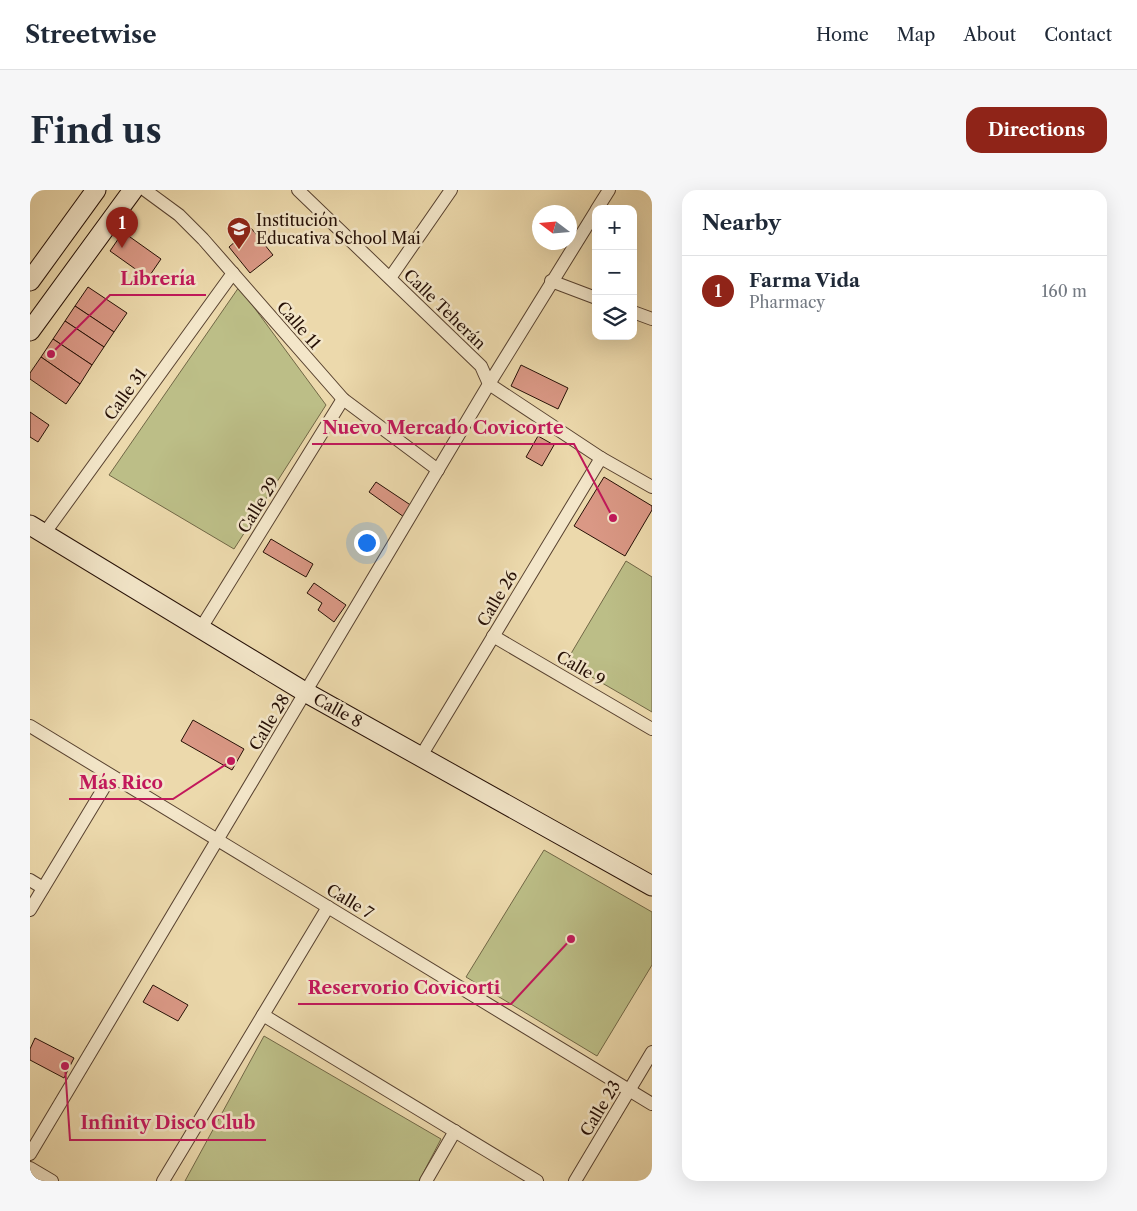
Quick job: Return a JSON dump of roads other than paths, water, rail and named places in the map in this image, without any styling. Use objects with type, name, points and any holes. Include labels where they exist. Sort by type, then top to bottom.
[{"type":"street","points":[[30,281],[96,190]]},
{"type":"street","points":[[30,331],[133,190]]},
{"type":"street","name":"Calle 11","points":[[146,190],[179,215],[342,399],[438,470]]},
{"type":"street","name":"Calle Teherán","points":[[298,190],[482,366],[489,384],[601,458],[652,487]]},
{"type":"street","points":[[390,278],[451,190]]},
{"type":"street","name":"Calle 28","points":[[600,205],[609,190]]},
{"type":"street","name":"Calle 28","points":[[30,1154],[489,384],[551,281],[592,218]]},
{"type":"street","name":"Calle 31","points":[[37,529],[232,273]]},
{"type":"street","points":[[551,281],[592,296]]},
{"type":"street","points":[[637,313],[652,319]]},
{"type":"street","name":"Calle 29","points":[[201,628],[342,399]]},
{"type":"street","name":"Calle 26","points":[[421,756],[601,458]]},
{"type":"street","name":"Calle 8","points":[[37,529],[305,692],[652,886]]},
{"type":"street","name":"Calle 9","points":[[493,636],[652,729]]},
{"type":"street","name":"Calle 7","points":[[30,726],[652,1104]]},
{"type":"street","points":[[30,910],[111,776]]},
{"type":"street","points":[[30,880],[44,888]]},
{"type":"street","points":[[164,1181],[328,907]]},
{"type":"street","points":[[263,1015],[537,1181]]},
{"type":"street","name":"Calle 23","points":[[575,1181],[652,1052]]},
{"type":"street","points":[[426,1181],[455,1132]]},
{"type":"street","points":[[30,1168],[52,1181]]},
{"type":"place","name":"Farma Vida","points":[[122,248]]},
{"type":"place","name":"Institución Educativa School Mai","points":[[239,250]]},
{"type":"place","name":"Librería","points":[[51,354]]},
{"type":"place","name":"Nuevo Mercado Covicorte","points":[[613,518]]},
{"type":"place","name":"Más Rico","points":[[231,761]]},
{"type":"place","name":"Reservorio Covicorti","points":[[571,939]]},
{"type":"place","name":"Infinity Disco Club","points":[[65,1066]]}]
